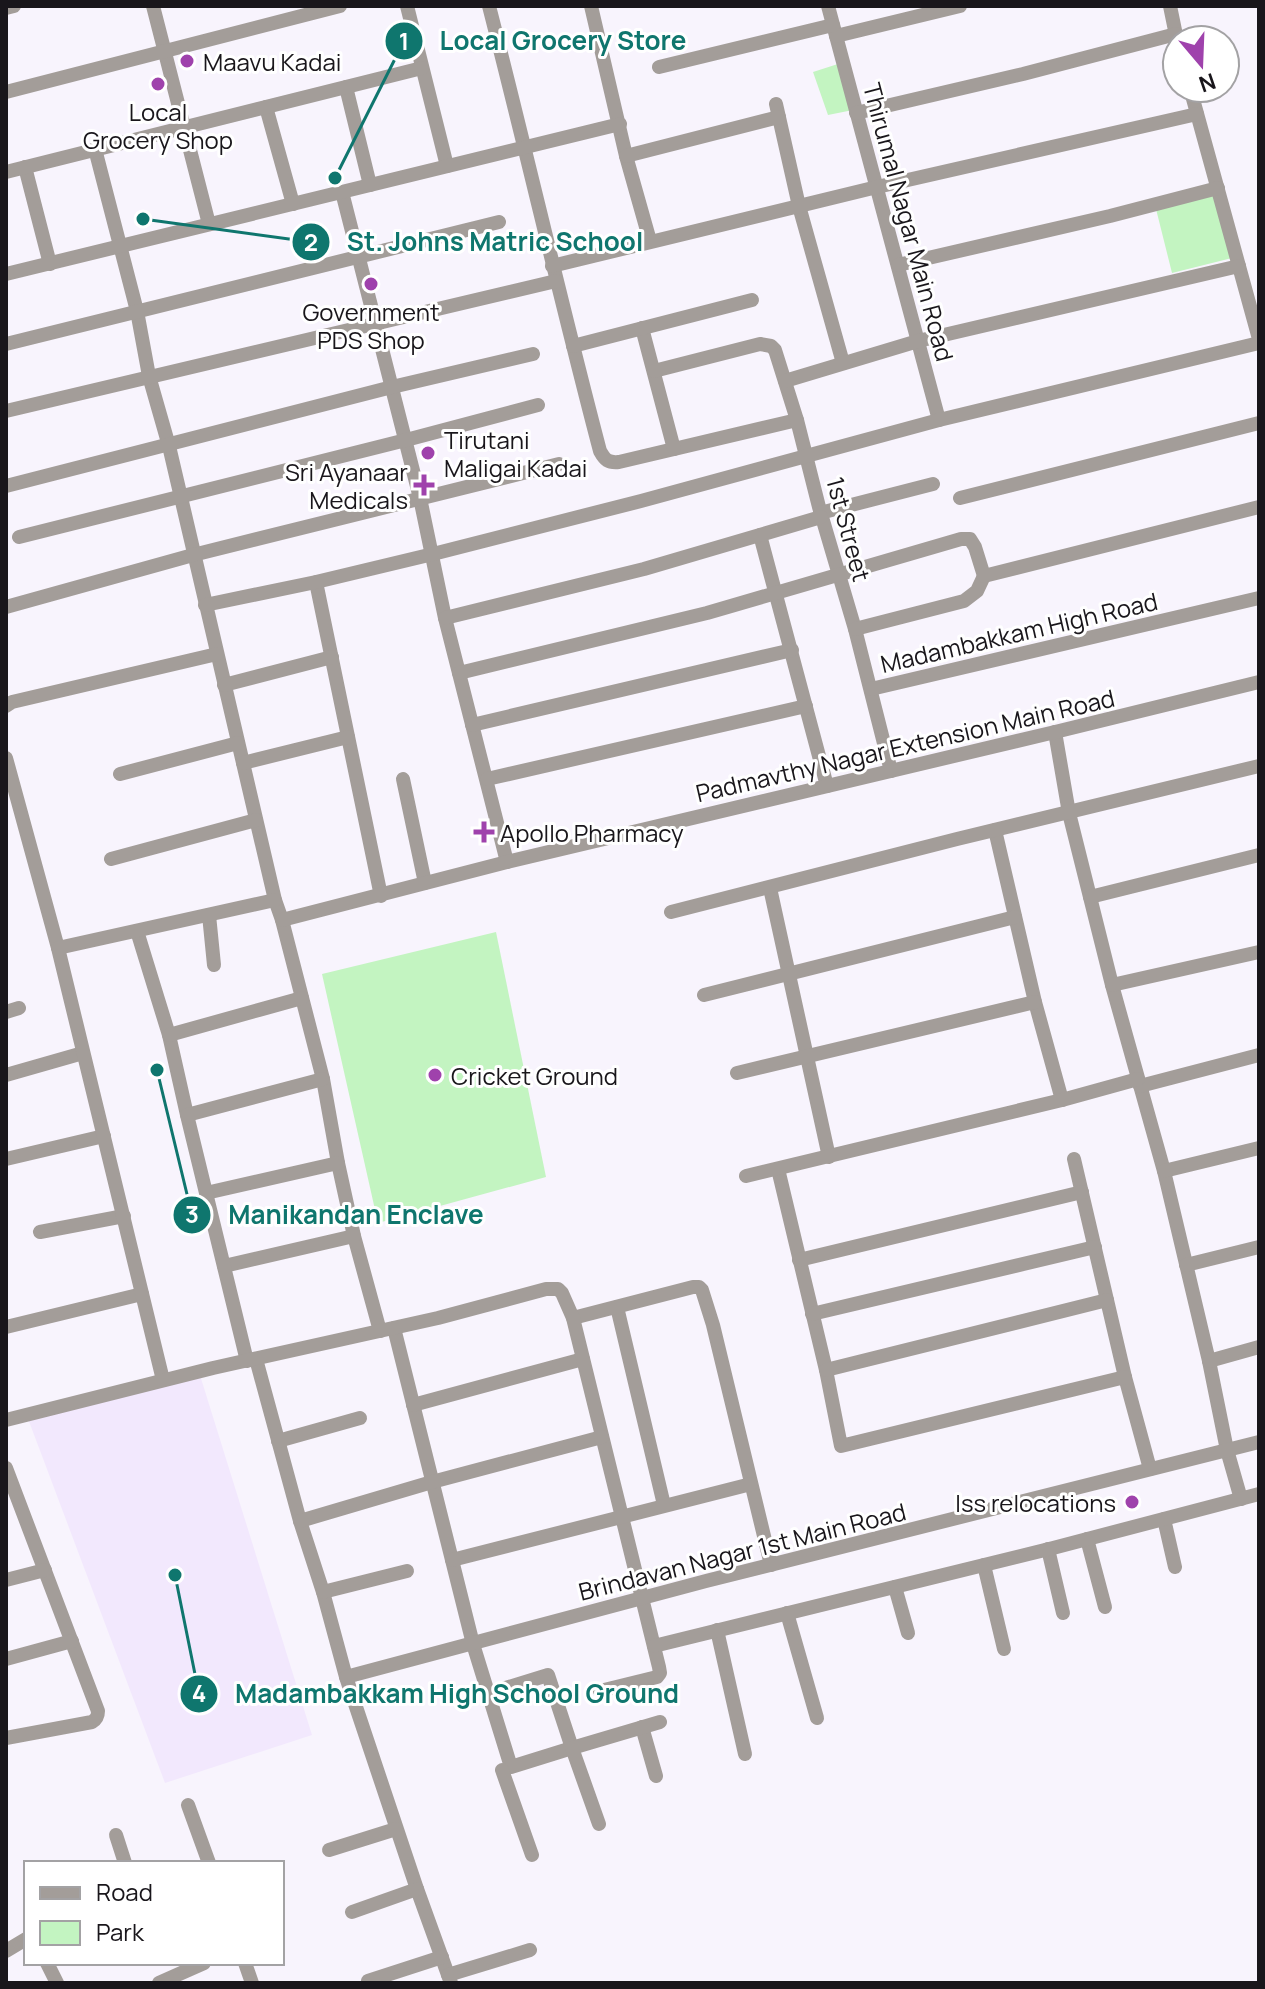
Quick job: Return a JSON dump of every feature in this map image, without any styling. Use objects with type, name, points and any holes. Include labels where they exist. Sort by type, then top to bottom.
[{"type":"street","points":[[6,8],[14,6]]},
{"type":"street","points":[[153,6],[209,224]]},
{"type":"street","points":[[6,92],[340,6]]},
{"type":"street","points":[[407,6],[447,166]]},
{"type":"street","points":[[489,6],[542,212],[554,273],[604,458],[608,462],[619,462],[797,420]]},
{"type":"street","points":[[591,6],[626,156],[650,241]]},
{"type":"street","name":"Thirumal Nagar Main Road","points":[[828,6],[939,420]]},
{"type":"street","points":[[659,67],[960,6]]},
{"type":"street","points":[[856,113],[1161,41]]},
{"type":"street","points":[[6,172],[422,68]]},
{"type":"street","points":[[346,87],[370,185]]},
{"type":"street","points":[[205,605],[433,554],[939,420],[1259,341],[1194,104]]},
{"type":"street","points":[[266,107],[293,204]]},
{"type":"street","points":[[626,156],[777,111],[799,206],[843,363]]},
{"type":"street","points":[[6,411],[375,323],[554,273],[650,241],[1197,114]]},
{"type":"street","points":[[6,274],[620,124]]},
{"type":"street","points":[[95,149],[137,311],[149,376],[169,446],[275,900],[323,1079],[354,1236],[413,1405],[473,1644],[489,1693],[502,1770],[532,1855]]},
{"type":"street","points":[[25,167],[50,264]]},
{"type":"street","points":[[898,265],[1218,188]]},
{"type":"street","points":[[342,192],[406,440],[445,618],[507,862]]},
{"type":"street","points":[[6,344],[499,222]]},
{"type":"street","points":[[785,381],[918,341],[1239,266]]},
{"type":"street","points":[[573,346],[752,300]]},
{"type":"street","points":[[642,328],[674,449]]},
{"type":"street","name":"1st Street","points":[[654,371],[766,344],[775,350],[871,689]]},
{"type":"street","points":[[6,486],[533,354]]},
{"type":"street","points":[[19,537],[538,405]]},
{"type":"street","points":[[960,498],[1259,423]]},
{"type":"street","points":[[6,607],[193,555],[559,464]]},
{"type":"street","points":[[445,618],[644,569],[933,484]]},
{"type":"street","points":[[984,576],[1259,507]]},
{"type":"street","points":[[760,535],[827,786]]},
{"type":"street","points":[[459,673],[707,613],[838,573],[970,539],[984,576],[977,591],[964,601],[855,629]]},
{"type":"street","points":[[316,582],[381,896]]},
{"type":"street","name":"Madambakkam High Road","points":[[891,771],[871,689],[1259,598]]},
{"type":"street","points":[[472,725],[792,650]]},
{"type":"street","points":[[6,706],[12,702],[217,654]]},
{"type":"street","points":[[224,685],[332,657]]},
{"type":"street","name":"Padmavthy Nagar Extension Main Road","points":[[282,920],[507,862],[1259,682]]},
{"type":"street","points":[[487,779],[806,706]]},
{"type":"street","points":[[1055,732],[1069,813],[1112,985],[1164,1171],[1227,1450],[1241,1499]]},
{"type":"street","points":[[243,763],[348,737]]},
{"type":"street","points":[[120,774],[238,743]]},
{"type":"street","points":[[6,758],[58,948],[163,1380]]},
{"type":"street","points":[[671,912],[1259,766]]},
{"type":"street","points":[[403,779],[425,883]]},
{"type":"street","points":[[111,859],[256,820]]},
{"type":"street","points":[[995,830],[1035,1002],[1062,1100]]},
{"type":"street","points":[[1090,897],[1259,855]]},
{"type":"street","points":[[770,888],[829,1157]]},
{"type":"street","points":[[58,948],[275,900]]},
{"type":"street","points":[[209,915],[214,965]]},
{"type":"street","points":[[704,995],[1015,917]]},
{"type":"street","points":[[137,931],[169,1035],[224,1266],[251,1360],[278,1441],[346,1677],[450,1979],[530,1950]]},
{"type":"street","points":[[1112,985],[1259,952]]},
{"type":"street","points":[[169,1035],[302,998]]},
{"type":"street","points":[[737,1073],[1035,1002]]},
{"type":"street","points":[[6,1075],[83,1053]]},
{"type":"street","points":[[746,1176],[1259,1055]]},
{"type":"street","points":[[187,1115],[323,1079]]},
{"type":"street","points":[[6,1159],[104,1136]]},
{"type":"street","points":[[1164,1171],[1259,1148]]},
{"type":"street","points":[[1074,1159],[1150,1469]]},
{"type":"street","points":[[206,1193],[338,1163]]},
{"type":"street","points":[[778,1169],[841,1446],[1125,1377]]},
{"type":"street","points":[[799,1260],[1082,1192]]},
{"type":"street","points":[[40,1232],[124,1216]]},
{"type":"street","points":[[224,1266],[354,1236]]},
{"type":"street","points":[[812,1314],[1095,1247]]},
{"type":"street","points":[[1186,1265],[1259,1247]]},
{"type":"street","points":[[573,1318],[693,1287],[702,1290],[771,1565]]},
{"type":"street","points":[[6,1420],[554,1288],[562,1293],[573,1318],[660,1673],[657,1677],[600,1691]]},
{"type":"street","points":[[6,1327],[142,1294]]},
{"type":"street","points":[[826,1370],[1107,1300]]},
{"type":"street","points":[[617,1307],[664,1505]]},
{"type":"street","points":[[1209,1361],[1259,1347]]},
{"type":"street","points":[[413,1405],[583,1359]]},
{"type":"street","points":[[278,1441],[360,1418]]},
{"type":"street","points":[[300,1521],[602,1437]]},
{"type":"street","name":"Brindavan Nagar 1st Main Road","points":[[346,1677],[642,1598],[1259,1442]]},
{"type":"street","points":[[6,1468],[10,1492],[45,1570],[98,1711],[97,1718],[92,1722],[6,1738]]},
{"type":"street","points":[[452,1560],[751,1484]]},
{"type":"street","points":[[654,1646],[1259,1494]]},
{"type":"street","points":[[1164,1519],[1175,1567]]},
{"type":"street","points":[[1087,1539],[1105,1607]]},
{"type":"street","points":[[1048,1549],[1063,1613]]},
{"type":"street","points":[[984,1565],[1004,1649]]},
{"type":"street","points":[[6,1580],[45,1570]]},
{"type":"street","points":[[323,1592],[407,1571]]},
{"type":"street","points":[[895,1587],[908,1633]]},
{"type":"street","points":[[787,1613],[817,1718]]},
{"type":"street","points":[[717,1630],[745,1754]]},
{"type":"street","points":[[6,1659],[72,1641]]},
{"type":"street","points":[[489,1693],[548,1675],[599,1824]]},
{"type":"street","points":[[502,1770],[660,1722]]},
{"type":"street","points":[[642,1727],[656,1776]]},
{"type":"street","points":[[188,1805],[208,1861]]},
{"type":"street","points":[[329,1850],[396,1829]]},
{"type":"street","points":[[116,1835],[124,1861]]},
{"type":"street","points":[[352,1912],[417,1889]]},
{"type":"street","points":[[6,1951],[24,1940]]},
{"type":"street","points":[[368,1981],[442,1957]]},
{"type":"street","points":[[48,1965],[57,1983]]},
{"type":"street","points":[[159,1983],[200,1965]]},
{"type":"shaded area","points":[[199,1372],[312,1735],[165,1783],[27,1416]]},
{"type":"green space","points":[[841,63],[853,110],[828,115],[813,72]]},
{"type":"green space","points":[[1219,193],[1232,258],[1172,273],[1156,209]]},
{"type":"green space","name":"Cricket Ground","points":[[496,932],[546,1177],[378,1223],[322,974]]},
{"type":"place","name":"Maavu Kadai","points":[[187,61]]},
{"type":"place","name":"Local Grocery Shop","points":[[158,84]]},
{"type":"place","name":"Local Grocery Store","points":[[335,178]]},
{"type":"place","name":"St. Johns Matric School","points":[[143,219]]},
{"type":"place","name":"Government PDS Shop","points":[[371,284]]},
{"type":"place","name":"Tirutani Maligai Kadai","points":[[428,453]]},
{"type":"place","name":"Sri Ayanaar Medicals","points":[[424,485]]},
{"type":"place","name":"Apollo Pharmacy","points":[[484,832]]},
{"type":"place","name":"Manikandan Enclave","points":[[157,1070]]},
{"type":"place","name":"Cricket Ground","points":[[435,1075]]},
{"type":"place","name":"Iss relocations","points":[[1132,1502]]},
{"type":"place","name":"Madambakkam High School Ground","points":[[175,1575]]}]
